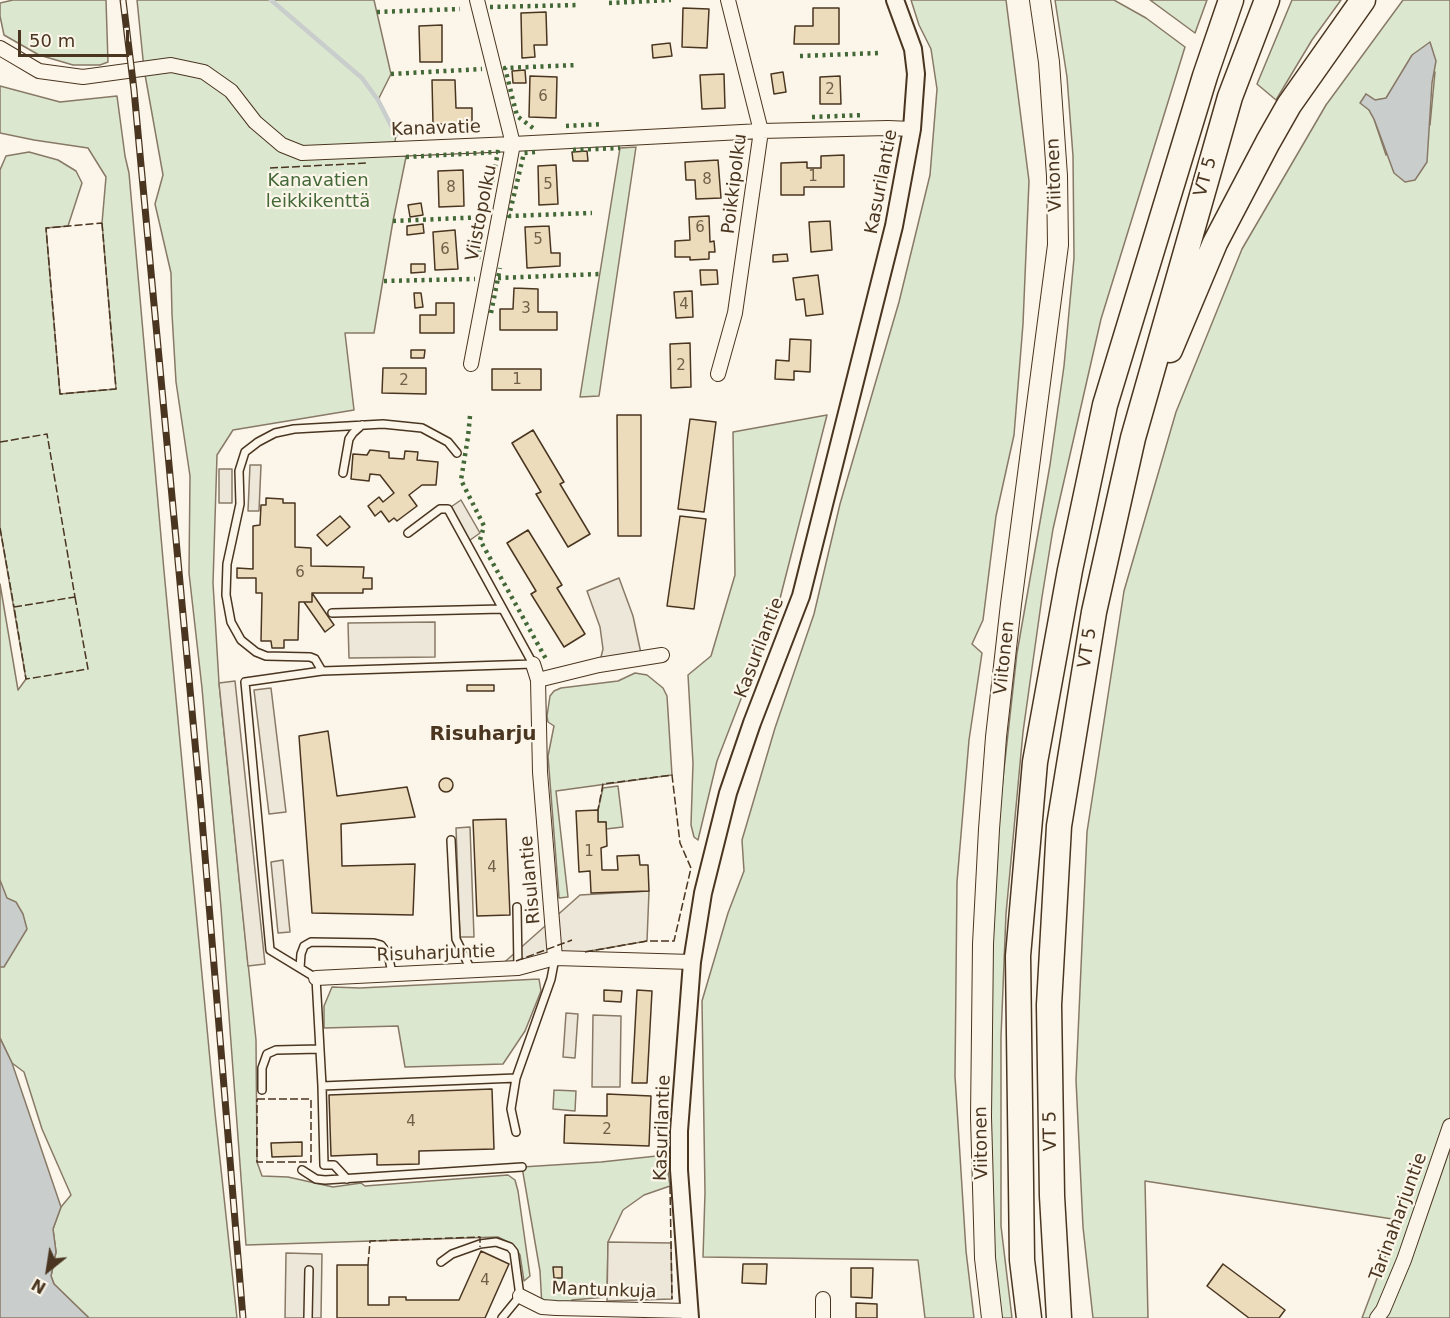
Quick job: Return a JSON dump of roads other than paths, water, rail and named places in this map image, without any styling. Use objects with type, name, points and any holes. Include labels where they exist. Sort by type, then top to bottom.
[{"type":"highway","name":"VT 5","points":[[1029,1318],[1022,1260],[1018,956],[1035,762],[1070,570],[1106,405],[1204,76],[1231,0]]},
{"type":"highway","name":"VT 5","points":[[1059,1318],[1052,1196],[1049,1005],[1059,826],[1094,612],[1133,438],[1230,97],[1267,0]]},
{"type":"highway","points":[[1133,438],[1215,243],[1268,142],[1289,105],[1363,0]]},
{"type":"main road","name":"Viitonen","points":[[992,1318],[985,1258],[981,1117],[983,944],[989,829],[996,737],[1011,604],[1058,245],[1057,176],[1049,62],[1040,0]]},
{"type":"street","name":"Viistopolku","points":[[471,364],[513,144],[477,0]]},
{"type":"street","name":"Poikkipolku","points":[[718,374],[735,314],[761,131],[728,0]]},
{"type":"street","name":"Kasurilantie","points":[[690,1315],[679,1170],[679,1131],[692,962],[703,893],[728,793],[752,723],[801,596],[894,226],[912,129],[916,74],[913,49],[895,0]]},
{"type":"street","name":"Kanavatie","points":[[0,48],[39,71],[83,77],[171,65],[204,72],[231,91],[255,122],[282,145],[302,153],[761,131],[912,129]]},
{"type":"street","points":[[538,680],[599,665],[662,655]]},
{"type":"street","name":"Risulantie","points":[[533,664],[538,680],[540,772],[555,958]]},
{"type":"street","points":[[555,958],[692,962]]},
{"type":"street","name":"Risuharjuntie","points":[[316,978],[392,973],[472,972],[518,968],[555,958]]},
{"type":"street","name":"Tarinaharjuntie","points":[[1377,1318],[1383,1310],[1404,1260],[1450,1126]]},
{"type":"street","name":"Mantunkuja","points":[[520,1296],[542,1307],[662,1305],[690,1315]]},
{"type":"street","points":[[823,1299],[823,1318]]},
{"type":"lane","points":[[322,671],[315,659],[310,657],[266,656],[256,652],[241,640],[228,614],[226,564],[240,504],[239,471],[245,452],[258,442],[294,429],[383,424],[422,428],[448,442],[457,453]]},
{"type":"lane","points":[[343,473],[349,439],[362,425]]},
{"type":"lane","points":[[347,1179],[334,1165],[324,1165],[316,978],[270,950],[245,682],[322,671],[533,664],[447,509],[440,509],[408,533]]},
{"type":"lane","points":[[332,613],[502,609]]},
{"type":"lane","points":[[452,840],[456,939],[472,972]]},
{"type":"lane","points":[[517,907],[518,968]]},
{"type":"lane","points":[[300,968],[304,946],[311,942],[374,942],[381,945],[388,954],[392,973]]},
{"type":"lane","points":[[516,1132],[511,1109],[516,1078],[551,979],[555,958]]},
{"type":"lane","points":[[262,1090],[262,1068],[267,1054],[276,1050],[320,1049]]},
{"type":"lane","points":[[322,1086],[516,1078]]},
{"type":"lane","points":[[302,1170],[316,1179],[347,1179],[522,1167]]},
{"type":"lane","points":[[441,1262],[452,1254],[480,1244],[496,1242],[510,1246],[514,1252],[520,1296],[502,1318]]},
{"type":"lane","points":[[308,1318],[309,1270]]},
{"type":"waterway","points":[[271,0],[362,78],[378,100],[396,135]]},
{"type":"railway","points":[[123,0],[134,90],[201,807],[243,1318]]},
{"type":"district","name":"Risuharju","points":[[483,735]]},
{"type":"park label","name":"Kanavatien leikkikenttä","points":[[318,192]]}]
